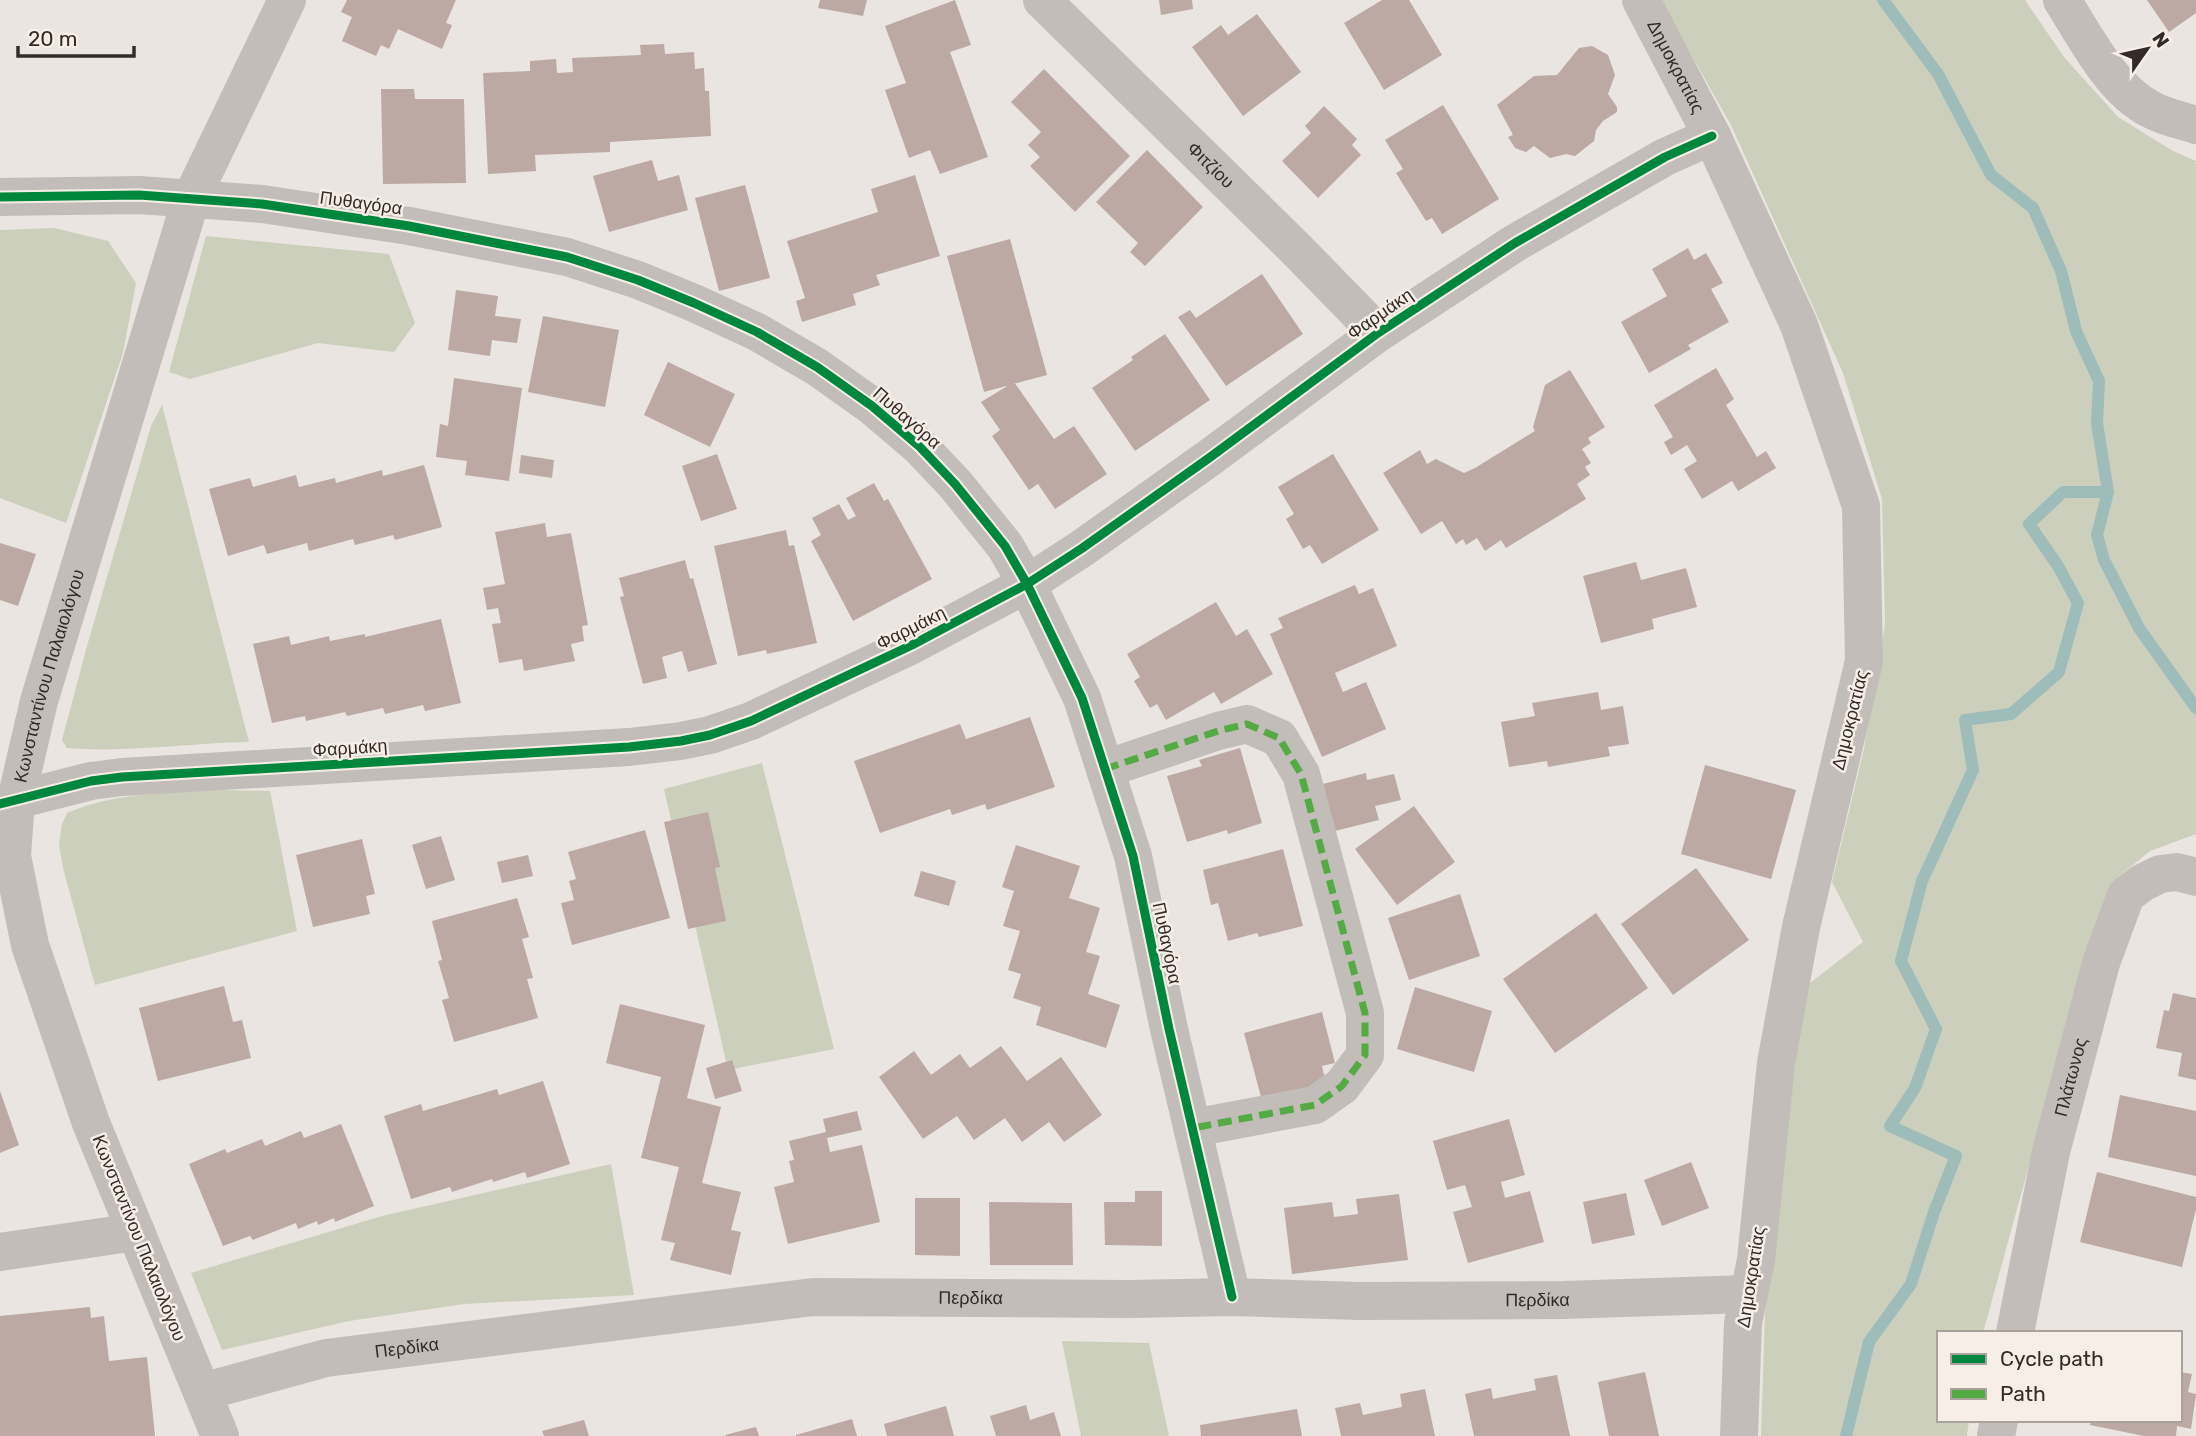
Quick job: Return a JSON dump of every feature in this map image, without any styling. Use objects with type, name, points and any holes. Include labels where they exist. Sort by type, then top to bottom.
[{"type":"street","name":"Κωνσταντίνου Παλαιολόγου","points":[[220,1436],[91,1123],[30,945],[12,856],[8,802],[191,199],[286,0]]},
{"type":"street","name":"Φιτζίου","points":[[1042,0],[1378,333]]},
{"type":"street","name":"Δημοκρατίας","points":[[1641,0],[1712,136],[1799,325],[1861,506],[1864,661],[1801,927],[1776,1063],[1756,1260],[1743,1323],[1739,1436]]},
{"type":"street","points":[[2062,0],[2095,52],[2130,95],[2147,108],[2164,116],[2196,125]]},
{"type":"street","name":"Φαρμάκη","points":[[8,802],[91,781],[163,774],[601,749],[681,741],[729,729],[783,707],[912,645],[1027,583],[1081,549],[1177,481],[1378,333],[1515,243],[1665,157],[1712,136]]},
{"type":"street","name":"Πυθαγόρα","points":[[0,197],[126,195],[262,204],[473,237],[567,257],[638,280],[757,332],[817,367],[872,406],[919,446],[955,484],[1004,545],[1027,583],[1082,698],[1133,856],[1169,1029],[1232,1297]]},
{"type":"street","points":[[1105,769],[1247,724],[1279,738],[1301,775],[1365,1013],[1365,1055],[1342,1086],[1315,1105],[1193,1128]]},
{"type":"street","name":"Πλάτωνος","points":[[2015,1331],[2051,1152],[2101,963],[2126,895],[2160,874],[2177,872],[2194,875]]},
{"type":"street","points":[[0,1252],[136,1232]]},
{"type":"street","name":"Περδίκα","points":[[202,1392],[326,1358],[813,1297],[1130,1300],[1232,1297],[1359,1301],[1550,1301],[1748,1294]]},
{"type":"green space","points":[[1660,0],[2025,0],[2064,57],[2118,117],[2173,151],[2196,161],[2196,834],[2150,851],[2117,878],[2087,954],[1984,1331],[1937,1331],[1937,1422],[1969,1422],[1967,1436],[1761,1436],[1765,1313],[1769,1275],[1790,1082],[1810,983],[1863,942],[1832,882],[1864,749],[1885,624],[1882,499],[1843,373],[1731,125]]},
{"type":"green space","points":[[54,228],[108,241],[136,283],[123,353],[66,523],[0,498],[0,230]]},
{"type":"green space","points":[[206,236],[389,254],[415,323],[394,352],[318,343],[190,379],[169,372]]},
{"type":"green space","points":[[162,405],[249,742],[112,749],[67,748],[62,740],[87,646],[151,426]]},
{"type":"green space","points":[[762,763],[834,1049],[728,1070],[664,789]]},
{"type":"green space","points":[[214,790],[270,791],[297,931],[95,985],[59,845],[62,824],[67,813],[84,806],[120,798]]},
{"type":"green space","points":[[611,1164],[634,1295],[464,1304],[349,1321],[222,1350],[191,1273],[382,1216]]},
{"type":"green space","points":[[1062,1341],[1149,1343],[1169,1436],[1081,1436]]},
{"type":"building","points":[[347,0],[456,0],[446,23],[452,25],[442,49],[398,29],[389,49],[381,45],[376,56],[342,41],[352,17],[341,12]]},
{"type":"building","points":[[820,0],[867,0],[863,16],[818,8]]},
{"type":"building","points":[[955,0],[971,45],[950,52],[988,157],[940,174],[930,150],[909,158],[885,90],[906,83],[885,26]]},
{"type":"building","points":[[1159,0],[1192,0],[1193,9],[1161,15]]},
{"type":"building","points":[[1382,0],[1409,0],[1442,55],[1384,90],[1344,23]]},
{"type":"building","points":[[2147,0],[2196,0],[2196,13],[2169,32]]},
{"type":"building","points":[[1257,14],[1301,72],[1243,116],[1192,47],[1221,25],[1228,35]]},
{"type":"building","points":[[664,44],[665,54],[694,52],[695,69],[704,68],[705,91],[709,91],[711,136],[610,142],[610,152],[535,155],[536,171],[488,174],[483,73],[530,71],[530,61],[556,59],[557,73],[573,72],[572,58],[641,55],[640,45]]},
{"type":"building","points":[[1592,46],[1608,55],[1615,75],[1608,94],[1617,107],[1617,112],[1603,121],[1596,130],[1594,141],[1575,156],[1566,154],[1550,158],[1534,146],[1526,152],[1515,148],[1508,137],[1513,135],[1497,105],[1534,76],[1557,75],[1579,48]]},
{"type":"building","points":[[1044,69],[1130,156],[1075,212],[1030,166],[1040,157],[1028,145],[1041,132],[1011,102]]},
{"type":"building","points":[[381,89],[414,89],[415,99],[464,99],[466,183],[383,184]]},
{"type":"building","points":[[1443,105],[1499,199],[1442,234],[1432,218],[1426,221],[1396,173],[1403,169],[1385,140]]},
{"type":"building","points":[[1324,106],[1357,139],[1352,145],[1361,155],[1318,198],[1282,161],[1311,133],[1305,126]]},
{"type":"building","points":[[1147,150],[1203,207],[1145,266],[1130,252],[1138,243],[1096,202]]},
{"type":"building","points":[[652,160],[658,181],[679,175],[688,210],[609,232],[593,176]]},
{"type":"building","points":[[915,175],[940,256],[876,275],[880,285],[853,294],[856,305],[802,322],[796,301],[805,298],[787,241],[878,212],[871,189]]},
{"type":"building","points":[[745,185],[770,278],[719,291],[695,198]]},
{"type":"building","points":[[1010,239],[1047,375],[984,392],[947,256]]},
{"type":"building","points":[[1688,248],[1694,260],[1706,253],[1723,283],[1711,289],[1729,322],[1688,345],[1691,349],[1649,373],[1621,322],[1667,296],[1652,269]]},
{"type":"building","points":[[1262,274],[1303,334],[1226,386],[1178,317],[1190,310],[1196,318]]},
{"type":"building","points":[[456,290],[498,296],[495,316],[521,319],[517,343],[492,340],[490,356],[448,350]]},
{"type":"building","points":[[543,316],[619,330],[605,407],[528,392]]},
{"type":"building","points":[[1165,334],[1210,400],[1135,451],[1092,388]]},
{"type":"building","points":[[668,362],[735,394],[710,447],[644,415]]},
{"type":"building","points":[[1716,368],[1734,399],[1726,405],[1757,457],[1766,451],[1776,468],[1738,491],[1732,481],[1702,499],[1684,469],[1697,461],[1687,445],[1671,455],[1664,442],[1673,437],[1654,405]]},
{"type":"building","points":[[1570,370],[1605,427],[1588,438],[1591,443],[1582,449],[1591,463],[1585,467],[1590,475],[1577,484],[1586,499],[1506,548],[1501,540],[1485,551],[1477,538],[1466,545],[1463,539],[1456,544],[1442,521],[1421,534],[1383,473],[1420,450],[1427,464],[1436,459],[1464,473],[1475,468],[1535,431],[1533,427],[1545,385]]},
{"type":"building","points":[[454,378],[522,388],[509,481],[465,475],[467,461],[436,457],[440,424],[448,426]]},
{"type":"building","points":[[1014,382],[1054,439],[1074,426],[1107,474],[1055,509],[1038,484],[1029,490],[992,436],[1000,430],[981,402]]},
{"type":"building","points":[[717,454],[737,509],[701,521],[682,466]]},
{"type":"building","points":[[1333,454],[1379,530],[1322,564],[1310,545],[1303,549],[1286,519],[1294,514],[1278,487]]},
{"type":"building","points":[[521,455],[554,460],[552,478],[519,473]]},
{"type":"building","points":[[424,465],[442,527],[395,540],[393,535],[355,545],[353,539],[309,551],[307,543],[267,554],[264,545],[228,556],[209,489],[250,478],[253,487],[296,475],[299,487],[335,478],[336,483],[382,470],[383,476]]},
{"type":"building","points":[[874,483],[884,501],[888,499],[932,579],[853,621],[811,541],[821,535],[812,518],[839,504],[848,520],[856,516],[846,498]]},
{"type":"building","points":[[545,523],[547,537],[571,533],[588,625],[582,626],[584,641],[571,644],[575,661],[524,671],[522,659],[499,663],[492,624],[501,623],[498,608],[487,610],[483,588],[505,584],[495,532]]},
{"type":"building","points":[[786,530],[789,546],[794,545],[817,643],[767,654],[766,650],[738,656],[714,546]]},
{"type":"building","points":[[0,543],[36,554],[18,606],[0,600]]},
{"type":"building","points":[[685,560],[690,579],[693,578],[717,664],[688,672],[682,651],[662,657],[667,678],[643,684],[620,597],[624,596],[619,578]]},
{"type":"building","points":[[1636,562],[1641,580],[1686,568],[1697,607],[1652,619],[1654,629],[1601,643],[1583,576]]},
{"type":"building","points":[[1355,585],[1359,594],[1373,588],[1397,646],[1335,673],[1343,692],[1366,682],[1386,729],[1322,757],[1270,634],[1283,628],[1278,618]]},
{"type":"building","points":[[1216,602],[1236,636],[1247,629],[1273,674],[1221,704],[1214,692],[1166,720],[1157,704],[1150,708],[1134,681],[1140,677],[1127,654]]},
{"type":"building","points":[[441,619],[461,703],[425,711],[423,705],[385,714],[383,708],[347,716],[345,712],[306,721],[305,716],[272,723],[253,644],[289,636],[291,645],[329,636],[330,641],[365,634],[365,637]]},
{"type":"building","points":[[1598,692],[1601,710],[1623,706],[1629,744],[1608,747],[1610,756],[1548,767],[1547,761],[1509,767],[1501,722],[1535,716],[1532,703]]},
{"type":"building","points":[[1030,717],[1055,787],[987,810],[985,804],[952,815],[950,809],[880,833],[854,761],[960,724],[966,739]]},
{"type":"building","points":[[1240,748],[1262,823],[1228,834],[1227,830],[1187,842],[1167,776],[1202,766],[1199,760]]},
{"type":"building","points":[[1705,765],[1796,790],[1771,879],[1681,854]]},
{"type":"building","points":[[1366,773],[1367,780],[1394,774],[1401,800],[1375,806],[1379,820],[1335,831],[1323,784]]},
{"type":"building","points":[[1414,806],[1455,862],[1397,905],[1355,849]]},
{"type":"building","points":[[708,812],[720,867],[715,868],[726,921],[688,929],[664,822]]},
{"type":"building","points":[[645,830],[670,918],[572,945],[561,903],[574,900],[569,881],[576,879],[568,852]]},
{"type":"building","points":[[441,836],[455,880],[426,889],[412,845]]},
{"type":"building","points":[[362,839],[375,894],[366,896],[370,914],[313,927],[296,855]]},
{"type":"building","points":[[1016,845],[1080,866],[1069,898],[1100,908],[1086,952],[1100,956],[1088,994],[1120,1005],[1106,1048],[1036,1025],[1041,1007],[1013,998],[1021,974],[1008,970],[1020,931],[1003,926],[1014,891],[1002,887]]},
{"type":"building","points":[[1283,849],[1303,926],[1259,937],[1257,933],[1228,941],[1218,903],[1211,905],[1203,870]]},
{"type":"building","points":[[528,855],[533,876],[502,883],[497,862]]},
{"type":"building","points":[[1696,868],[1749,940],[1673,995],[1621,924]]},
{"type":"building","points":[[921,871],[956,881],[949,906],[914,896]]},
{"type":"building","points":[[1460,894],[1480,956],[1409,980],[1388,918]]},
{"type":"building","points":[[517,898],[529,937],[522,939],[533,978],[527,979],[538,1018],[454,1042],[442,1000],[449,998],[438,961],[442,960],[432,921]]},
{"type":"building","points":[[1596,913],[1648,988],[1555,1053],[1503,979]]},
{"type":"building","points":[[224,986],[233,1022],[242,1020],[251,1058],[158,1081],[139,1008]]},
{"type":"building","points":[[1415,987],[1492,1011],[1474,1072],[1397,1049]]},
{"type":"building","points":[[2173,993],[2196,998],[2196,1080],[2178,1076],[2182,1053],[2156,1048],[2164,1010],[2169,1011]]},
{"type":"building","points":[[620,1004],[705,1025],[687,1098],[721,1107],[702,1183],[741,1192],[731,1230],[741,1232],[731,1275],[670,1260],[675,1243],[661,1240],[679,1167],[641,1158],[661,1077],[606,1063]]},
{"type":"building","points":[[1322,1012],[1335,1063],[1322,1066],[1326,1084],[1262,1101],[1244,1033]]},
{"type":"building","points":[[1001,1046],[1027,1081],[1061,1057],[1102,1115],[1064,1142],[1049,1122],[1022,1142],[1005,1118],[974,1140],[957,1116],[923,1139],[879,1077],[914,1051],[931,1075],[960,1054],[970,1068]]},
{"type":"building","points":[[732,1060],[742,1091],[715,1099],[706,1068]]},
{"type":"building","points":[[543,1081],[570,1164],[527,1178],[525,1172],[452,1192],[450,1187],[411,1199],[384,1116],[421,1104],[423,1111],[497,1089],[499,1095]]},
{"type":"building","points":[[0,1091],[19,1145],[0,1153]]},
{"type":"building","points":[[2120,1095],[2196,1111],[2196,1176],[2108,1157]]},
{"type":"building","points":[[857,1111],[862,1130],[827,1138],[830,1152],[862,1145],[880,1222],[788,1244],[774,1187],[794,1182],[789,1161],[794,1160],[789,1141],[826,1132],[823,1119]]},
{"type":"building","points":[[1509,1119],[1525,1175],[1501,1182],[1505,1198],[1530,1191],[1544,1242],[1468,1263],[1453,1212],[1472,1207],[1465,1185],[1447,1190],[1433,1141]]},
{"type":"building","points":[[341,1124],[374,1206],[335,1222],[334,1218],[318,1225],[317,1221],[298,1229],[296,1223],[253,1240],[250,1236],[223,1246],[189,1164],[225,1149],[227,1153],[262,1139],[265,1146],[301,1131],[304,1138]]},
{"type":"building","points":[[1691,1162],[1709,1208],[1662,1226],[1644,1180]]},
{"type":"building","points":[[2097,1172],[2196,1197],[2196,1209],[2182,1267],[2080,1242]]},
{"type":"building","points":[[1135,1191],[1162,1191],[1162,1246],[1105,1245],[1104,1202],[1135,1202]]},
{"type":"building","points":[[1626,1193],[1635,1235],[1592,1244],[1583,1202]]},
{"type":"building","points":[[1399,1194],[1408,1260],[1292,1274],[1284,1208],[1332,1202],[1334,1217],[1358,1214],[1356,1199]]},
{"type":"building","points":[[915,1198],[960,1198],[960,1256],[915,1255]]},
{"type":"building","points":[[989,1202],[1072,1203],[1073,1265],[990,1265]]},
{"type":"building","points":[[90,1307],[91,1318],[104,1316],[109,1361],[147,1357],[155,1436],[0,1436],[0,1316]]},
{"type":"building","points":[[1645,1372],[1659,1436],[1609,1436],[1598,1382]]},
{"type":"building","points":[[2182,1372],[2192,1374],[2188,1392],[2196,1394],[2191,1429],[2177,1426],[2176,1436],[2144,1436],[2090,1425],[2091,1422],[2182,1422]]},
{"type":"building","points":[[1557,1375],[1570,1436],[1474,1436],[1465,1394],[1491,1388],[1493,1399],[1536,1390],[1534,1379]]},
{"type":"building","points":[[1425,1389],[1435,1436],[1341,1436],[1335,1408],[1360,1403],[1363,1415],[1402,1407],[1400,1394]]},
{"type":"building","points":[[1026,1405],[1030,1420],[1054,1412],[1061,1436],[996,1436],[990,1416]]},
{"type":"building","points":[[946,1406],[954,1436],[887,1436],[884,1424]]},
{"type":"building","points":[[1297,1409],[1302,1436],[1201,1436],[1200,1425]]},
{"type":"building","points":[[852,1419],[857,1436],[796,1436],[796,1435]]},
{"type":"building","points":[[584,1420],[589,1436],[544,1436],[542,1431]]},
{"type":"building","points":[[756,1427],[759,1436],[725,1435]]},
{"type":"waterway","points":[[1883,0],[1938,74],[1991,175],[2033,208],[2061,271],[2076,331],[2099,381],[2097,423],[2108,492],[2097,535],[2104,560],[2139,628],[2196,708]]},
{"type":"waterway","points":[[1846,1436],[1869,1342],[1911,1284],[1934,1212],[1956,1156],[1890,1126],[1915,1088],[1936,1029],[1901,961],[1922,881],[1973,770],[1965,720],[2011,714],[2059,672],[2078,603],[2058,566],[2029,524],[2063,492],[2108,492]]},
{"type":"marked path","points":[[1105,769],[1247,724],[1279,738],[1301,774],[1365,1013],[1365,1055],[1342,1086],[1315,1105],[1193,1128]]},
{"type":"cycle path","points":[[0,804],[91,781],[122,777],[629,747],[710,735],[751,721],[912,645],[1027,584],[1209,458],[1378,333],[1515,243],[1665,157],[1712,136]]},
{"type":"cycle path","points":[[0,197],[139,195],[262,204],[409,226],[567,257],[638,280],[757,332],[817,367],[872,406],[919,446],[955,484],[1005,546],[1027,584],[1082,698],[1133,856],[1169,1029],[1232,1297]]}]
